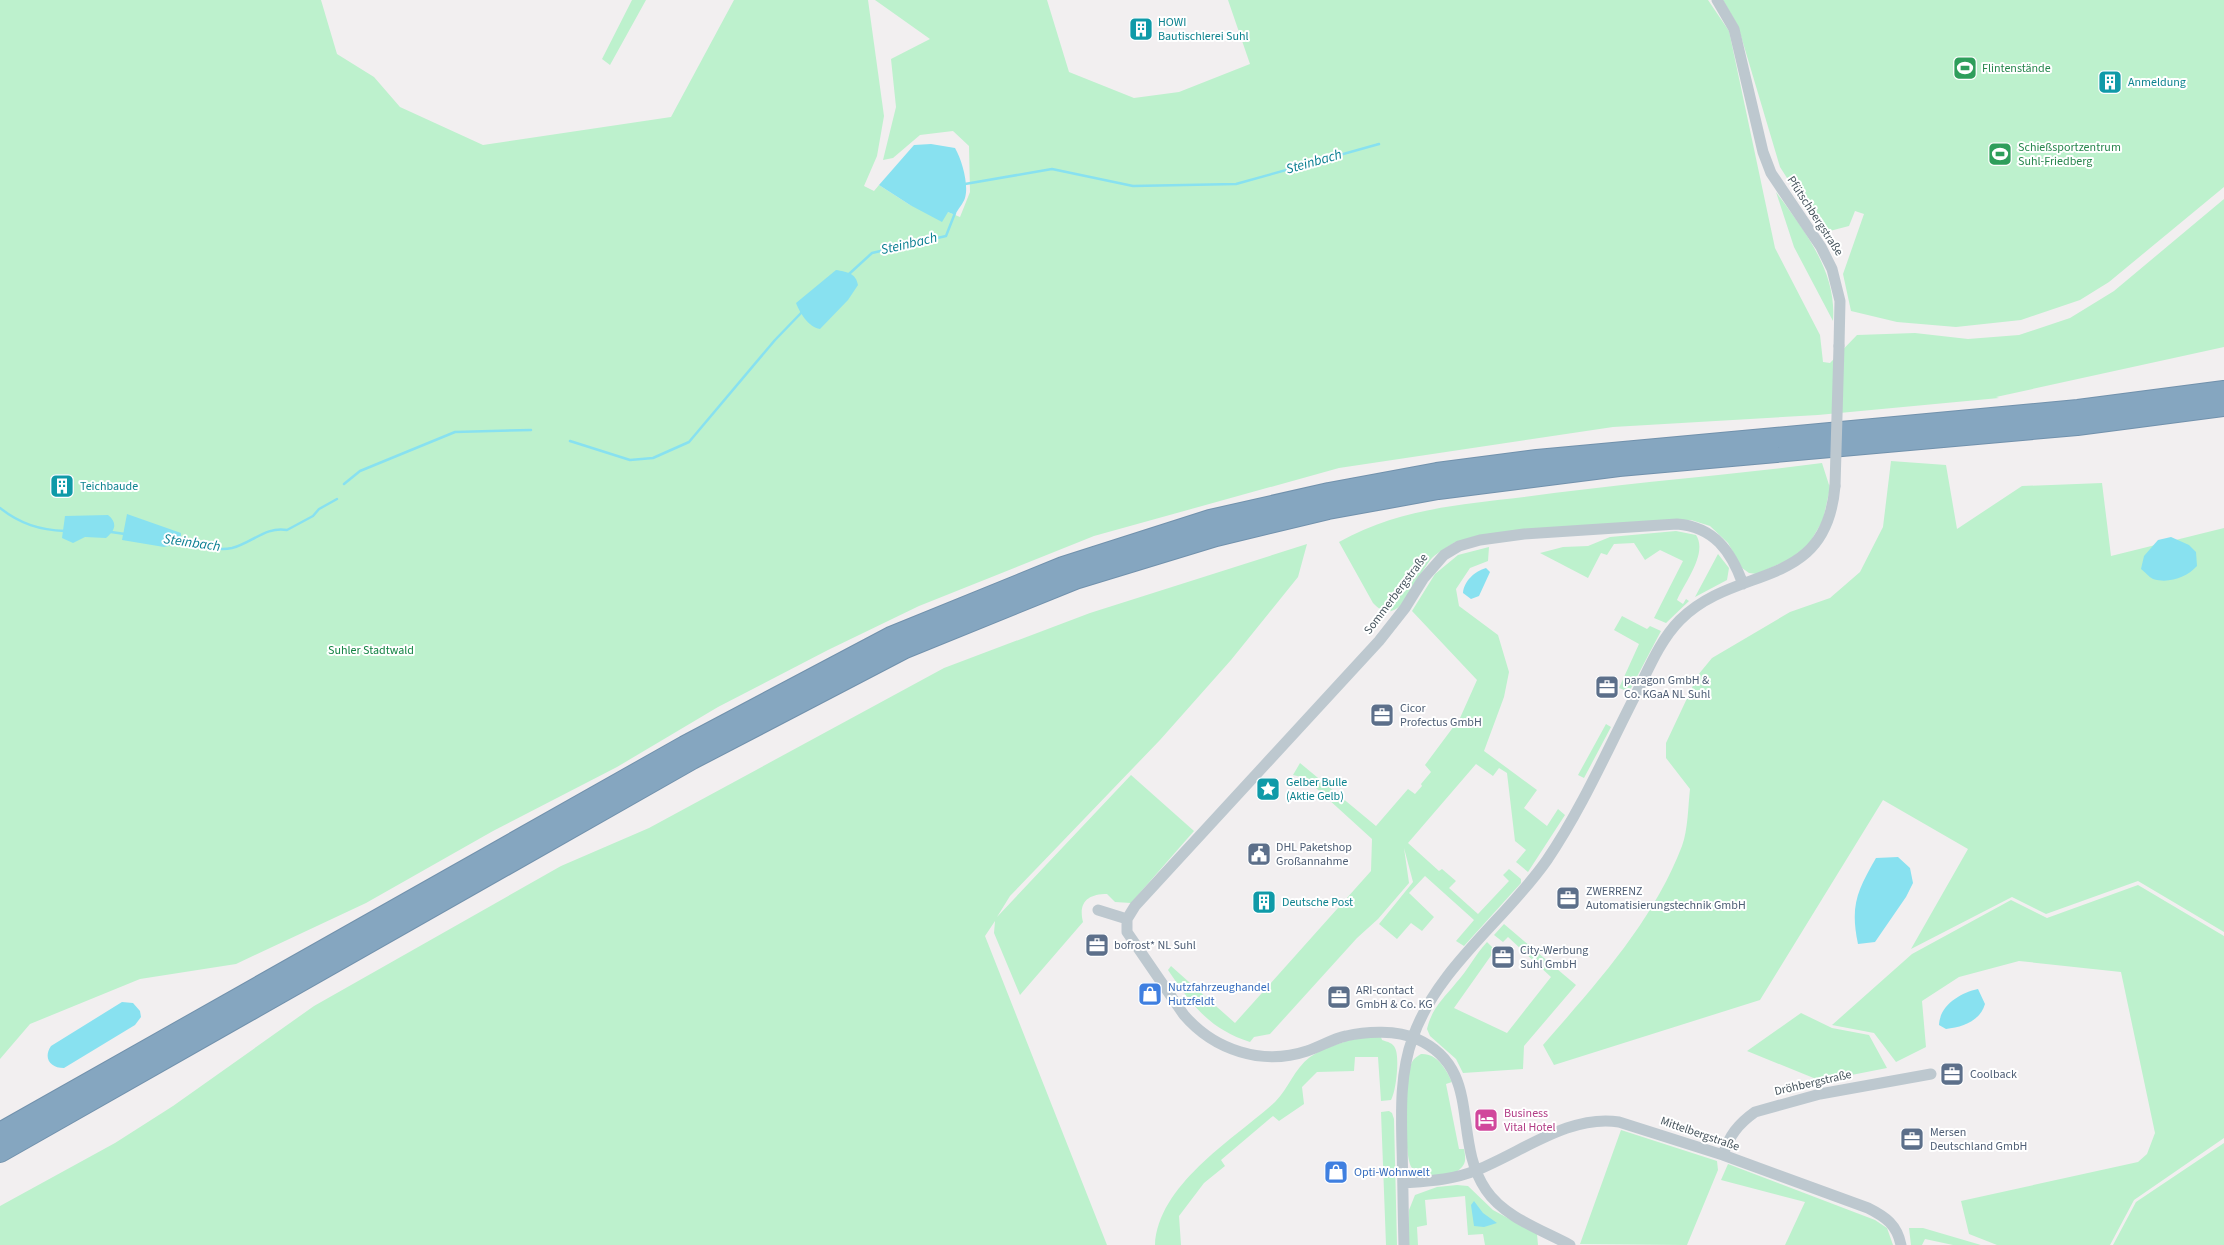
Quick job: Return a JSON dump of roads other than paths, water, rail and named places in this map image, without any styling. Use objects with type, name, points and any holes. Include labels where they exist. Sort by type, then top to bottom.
[{"type":"highway","points":[[0,1152],[206,1026],[891,637],[1063,567],[1210,520],[1437,473],[1537,460],[2078,410],[2224,391]]},
{"type":"highway","points":[[689,752],[905,648],[1074,580],[1216,536],[1328,509],[1438,489],[1539,475],[2077,425],[2224,406]]},
{"type":"highway","points":[[0,1133],[206,1026]]},
{"type":"street","name":"Pfütschbergstraße","points":[[1717,0],[1734,29],[1763,152],[1771,173],[1821,247],[1832,268],[1840,301],[1835,486],[1831,514],[1826,528],[1810,551],[1783,568],[1743,584]]},
{"type":"street","name":"Sommerbergstraße","points":[[1127,919],[1135,906],[1193,840],[1379,641],[1406,608],[1434,565],[1459,546],[1480,540],[1524,534],[1677,524],[1691,525],[1704,530],[1726,548],[1736,564],[1743,584]]},
{"type":"street","points":[[1404,1245],[1403,1079],[1412,1037],[1426,1006],[1441,984],[1508,910],[1548,859],[1583,798],[1670,632],[1680,620],[1702,602],[1743,584]]},
{"type":"street","points":[[1098,910],[1127,919],[1127,932],[1184,1015],[1200,1032],[1226,1048],[1244,1054],[1281,1056],[1306,1052],[1344,1036],[1362,1033],[1384,1033],[1412,1037],[1444,1058],[1454,1070],[1459,1083],[1468,1140],[1476,1171],[1486,1190],[1501,1207],[1570,1245]]},
{"type":"street","name":"Dröhbergstraße","points":[[1723,1156],[1734,1131],[1755,1112],[1820,1094],[1931,1074]]},
{"type":"street","name":"Mittelbergstraße","points":[[1403,1183],[1451,1179],[1476,1171],[1563,1129],[1584,1122],[1605,1120],[1619,1122],[1723,1156],[1868,1208],[1884,1216],[1893,1225],[1899,1235],[1901,1245]]},
{"type":"water","points":[[931,144],[955,148],[965,180],[966,193],[963,202],[955,215],[948,212],[942,222],[910,205],[879,185],[914,145]]},
{"type":"water","points":[[836,270],[847,272],[853,276],[858,285],[848,300],[820,329],[816,328],[805,319],[796,303]]},
{"type":"water","points":[[127,514],[181,533],[181,543],[164,547],[122,540]]},
{"type":"water","points":[[108,515],[113,521],[114,527],[112,533],[106,538],[85,537],[73,543],[62,538],[65,516]]},
{"type":"water","points":[[2171,537],[2189,545],[2196,552],[2197,566],[2183,576],[2171,580],[2153,579],[2141,569],[2144,556],[2158,540]]},
{"type":"water","points":[[1486,568],[1490,572],[1479,596],[1471,599],[1463,593],[1465,584],[1474,574]]},
{"type":"water","points":[[1898,857],[1910,868],[1913,883],[1906,897],[1875,942],[1858,944],[1855,909],[1864,880],[1876,858]]},
{"type":"water","points":[[1978,989],[1985,1004],[1983,1010],[1975,1019],[1964,1025],[1946,1029],[1939,1025],[1943,1011],[1952,1001]]},
{"type":"water","points":[[122,1002],[133,1003],[140,1011],[141,1017],[135,1025],[64,1068],[59,1068],[49,1062],[48,1054],[51,1046]]},
{"type":"water","points":[[1474,1201],[1483,1213],[1497,1223],[1484,1227],[1474,1226],[1471,1205]]},
{"type":"waterway","name":"Steinbach","points":[[962,187],[965,184],[1052,169],[1133,186],[1236,184],[1379,144]]},
{"type":"waterway","name":"Steinbach","points":[[849,274],[872,253],[946,236],[955,213]]},
{"type":"waterway","name":"Steinbach","points":[[570,441],[630,460],[653,458],[689,442],[775,340],[802,312]]},
{"type":"waterway","name":"Steinbach","points":[[344,484],[360,471],[455,432],[531,430]]},
{"type":"waterway","name":"Steinbach","points":[[178,540],[211,548],[232,548],[272,530],[287,530],[313,516],[319,509],[337,499]]},
{"type":"waterway","name":"Steinbach","points":[[0,508],[15,518],[31,525],[65,531]]},
{"type":"waterway","points":[[111,532],[125,534]]},
{"type":"place","name":"HOWI Bautischlerei Suhl","points":[[1141,29]]},
{"type":"place","name":"Flintenstände","points":[[1965,68]]},
{"type":"place","name":"Anmeldung","points":[[2110,82]]},
{"type":"place","name":"Schießsportzentrum Suhl-Friedberg","points":[[2000,154]]},
{"type":"place","name":"Teichbaude","points":[[62,486]]},
{"type":"place","name":"paragon GmbH & Co. KGaA NL Suhl","points":[[1607,687]]},
{"type":"place","name":"Cicor Profectus GmbH","points":[[1382,715]]},
{"type":"place","name":"Gelber Bulle (Aktie Gelb)","points":[[1268,789]]},
{"type":"place","name":"DHL Paketshop Großannahme","points":[[1259,854]]},
{"type":"place","name":"ZWERRENZ Automatisierungstechnik GmbH","points":[[1568,898]]},
{"type":"place","name":"Deutsche Post","points":[[1264,902]]},
{"type":"place","name":"bofrost* NL Suhl","points":[[1097,945]]},
{"type":"place","name":"City-Werbung Suhl GmbH","points":[[1503,957]]},
{"type":"place","name":"Nutzfahrzeughandel Hutzfeldt","points":[[1150,994]]},
{"type":"place","name":"ARI-contact GmbH & Co. KG","points":[[1339,997]]},
{"type":"place","name":"Coolback","points":[[1952,1074]]},
{"type":"place","name":"Business Vital Hotel","points":[[1486,1120]]},
{"type":"place","name":"Mersen Deutschland GmbH","points":[[1912,1139]]},
{"type":"place","name":"Opti-Wohnwelt","points":[[1336,1172]]},
{"type":"park label","name":"Suhler Stadtwald","points":[[371,650]]}]
